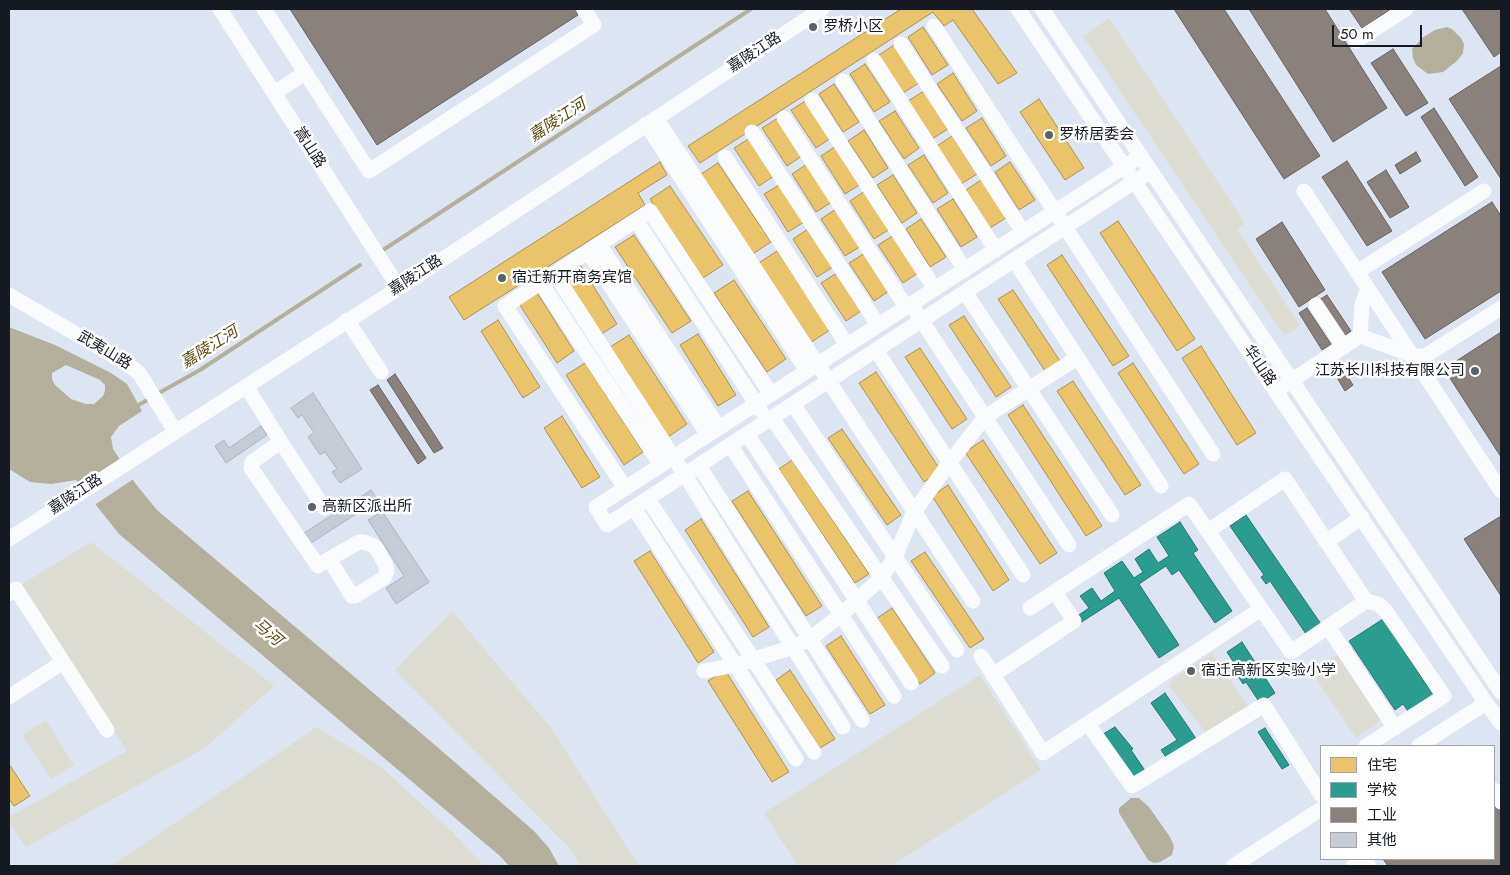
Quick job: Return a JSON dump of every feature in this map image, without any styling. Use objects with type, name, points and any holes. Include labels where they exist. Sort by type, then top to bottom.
[{"type":"street","name":"嵩山路","points":[[220,9],[399,288]]},
{"type":"street","points":[[264,9],[369,171],[594,25],[584,9]]},
{"type":"street","name":"嘉陵江路","points":[[9,539],[399,288],[822,9]]},
{"type":"street","name":"华山路","points":[[1018,9],[1501,723]]},
{"type":"street","name":"华山路","points":[[1042,9],[1501,692]]},
{"type":"street","points":[[1356,41],[1406,9]]},
{"type":"street","points":[[934,26],[1212,454]]},
{"type":"street","points":[[901,44],[1023,232]]},
{"type":"street","points":[[874,60],[996,250]]},
{"type":"street","points":[[274,94],[305,73]]},
{"type":"street","points":[[843,80],[965,270]]},
{"type":"street","points":[[812,100],[935,289]]},
{"type":"street","points":[[784,118],[909,306],[922,320],[1069,545]]},
{"type":"street","points":[[651,121],[812,368],[828,381],[973,601]]},
{"type":"street","points":[[752,132],[878,326]]},
{"type":"street","points":[[1141,156],[596,507],[607,525],[1151,171]]},
{"type":"street","points":[[725,157],[847,345]]},
{"type":"street","points":[[1357,272],[1484,190]]},
{"type":"street","points":[[1304,191],[1501,492]]},
{"type":"street","points":[[624,488],[505,306],[650,211],[771,394]]},
{"type":"street","points":[[636,220],[757,403],[882,578],[942,666]]},
{"type":"street","points":[[594,248],[713,431]]},
{"type":"street","points":[[1014,260],[1161,486]]},
{"type":"street","points":[[555,274],[667,461]]},
{"type":"street","points":[[541,283],[667,461],[685,475],[843,727]]},
{"type":"street","points":[[1360,336],[1362,304],[1368,290]]},
{"type":"street","points":[[965,292],[1112,515]]},
{"type":"street","name":"武夷山路","points":[[9,295],[126,363],[139,373],[175,431]]},
{"type":"street","points":[[1316,305],[1344,347]]},
{"type":"street","points":[[1360,336],[1411,354],[1424,356],[1501,308]]},
{"type":"street","points":[[347,320],[381,372]]},
{"type":"street","points":[[1276,391],[1360,336]]},
{"type":"street","points":[[876,350],[1024,575]]},
{"type":"street","points":[[704,671],[736,665],[793,647],[810,639],[841,615],[882,578],[895,557],[914,512],[985,417],[1077,358]]},
{"type":"street","points":[[246,386],[324,508]]},
{"type":"street","points":[[792,404],[957,650]]},
{"type":"street","points":[[746,434],[911,683]]},
{"type":"street","points":[[279,439],[276,445],[252,462],[251,468],[318,566],[329,559]]},
{"type":"street","points":[[730,445],[894,696]]},
{"type":"street","points":[[699,466],[862,720]]},
{"type":"street","points":[[1208,531],[1285,479],[1366,601],[1378,604],[1385,610],[1444,696],[1368,745]]},
{"type":"street","points":[[648,498],[814,752]]},
{"type":"street","points":[[1030,608],[1189,504],[1291,652],[1366,601]]},
{"type":"street","points":[[634,508],[796,759]]},
{"type":"street","points":[[1326,542],[1362,517]]},
{"type":"street","points":[[9,594],[16,589],[107,730]]},
{"type":"street","points":[[993,675],[1074,622],[1055,592]]},
{"type":"street","points":[[981,656],[1043,753],[1261,609]]},
{"type":"street","points":[[1328,627],[1395,728]]},
{"type":"street","points":[[9,697],[63,662]]},
{"type":"street","points":[[1421,745],[1486,703]]},
{"type":"street","points":[[1088,724],[1132,786],[1264,706],[1317,778],[1320,791]]},
{"type":"street","points":[[1233,866],[1320,810]]},
{"type":"shaded area","points":[[1109,18],[1245,223],[1237,229],[1300,326],[1284,336],[1083,36]]},
{"type":"shaded area","points":[[91,542],[274,686],[205,748],[26,847],[9,822],[9,817],[127,751],[19,586]]},
{"type":"shaded area","points":[[452,611],[551,728],[639,866],[579,866],[574,853],[395,670]]},
{"type":"shaded area","points":[[1212,653],[1250,710],[1207,734],[1169,686],[1171,681]]},
{"type":"shaded area","points":[[1339,654],[1383,719],[1356,738],[1312,673]]},
{"type":"shaded area","points":[[980,675],[1041,770],[891,866],[798,866],[764,813]]},
{"type":"shaded area","points":[[46,720],[74,765],[51,779],[22,735]]},
{"type":"shaded area","points":[[317,727],[381,767],[450,830],[484,866],[111,866]]},
{"type":"water","points":[[1447,27],[1452,29],[1461,38],[1464,44],[1463,53],[1457,61],[1443,72],[1428,74],[1416,65],[1412,49],[1422,38],[1435,30]]},
{"type":"water","name":"马河","points":[[9,327],[55,345],[111,373],[127,384],[142,411],[119,426],[111,437],[113,449],[135,483],[157,510],[534,831],[549,848],[559,866],[509,866],[500,856],[119,534],[76,480],[51,484],[30,482],[9,469]],"holes":[[[66,365],[100,380],[105,385],[103,396],[94,404],[86,404],[71,399],[55,385],[52,373]]]},
{"type":"water","points":[[1131,798],[1139,798],[1149,807],[1170,837],[1174,846],[1172,855],[1160,862],[1154,863],[1148,860],[1119,813],[1119,808]]},
{"type":"pier","points":[[122,458],[135,478],[93,506],[78,487]]},
{"type":"building: 住宅","points":[[901,9],[972,9],[1017,73],[998,84],[953,20],[944,26],[933,12],[700,163],[688,146]]},
{"type":"building: 住宅","points":[[923,27],[948,65],[932,75],[908,37]]},
{"type":"building: 住宅","points":[[894,45],[919,83],[903,93],[879,55]]},
{"type":"building: 住宅","points":[[865,64],[890,102],[874,112],[850,74]]},
{"type":"building: 住宅","points":[[953,73],[977,111],[962,121],[937,84]]},
{"type":"building: 住宅","points":[[834,84],[859,122],[843,132],[819,94]]},
{"type":"building: 住宅","points":[[924,91],[948,129],[932,139],[908,101]]},
{"type":"building: 住宅","points":[[1039,99],[1084,168],[1065,180],[1020,112]]},
{"type":"building: 住宅","points":[[807,100],[831,138],[816,148],[791,110]]},
{"type":"building: 住宅","points":[[895,111],[919,148],[904,159],[879,121]]},
{"type":"building: 住宅","points":[[778,118],[802,156],[787,166],[762,128]]},
{"type":"building: 住宅","points":[[982,118],[1006,156],[991,166],[966,128]]},
{"type":"building: 住宅","points":[[864,130],[888,168],[873,178],[848,141]]},
{"type":"building: 住宅","points":[[952,136],[977,174],[961,184],[937,146]]},
{"type":"building: 住宅","points":[[750,138],[774,176],[759,186],[734,148]]},
{"type":"building: 住宅","points":[[836,146],[861,184],[845,194],[821,156]]},
{"type":"building: 住宅","points":[[924,155],[948,193],[933,203],[908,165]]},
{"type":"building: 住宅","points":[[660,162],[667,175],[638,193],[645,205],[464,320],[449,297]]},
{"type":"building: 住宅","points":[[1010,162],[1035,200],[1019,210],[995,172]]},
{"type":"building: 住宅","points":[[718,163],[771,242],[751,255],[698,176]]},
{"type":"building: 住宅","points":[[807,164],[832,202],[816,212],[792,174]]},
{"type":"building: 住宅","points":[[893,175],[917,213],[902,223],[877,185]]},
{"type":"building: 住宅","points":[[981,180],[1006,218],[990,228],[966,190]]},
{"type":"building: 住宅","points":[[779,185],[804,222],[788,232],[764,194]]},
{"type":"building: 住宅","points":[[670,186],[723,265],[703,278],[650,199]]},
{"type":"building: 住宅","points":[[865,191],[890,229],[874,239],[850,201]]},
{"type":"building: 住宅","points":[[953,199],[977,237],[961,247],[937,209]]},
{"type":"building: 住宅","points":[[836,209],[861,246],[845,256],[821,219]]},
{"type":"building: 住宅","points":[[921,219],[946,257],[930,267],[906,229]]},
{"type":"building: 住宅","points":[[1118,221],[1195,339],[1177,351],[1100,233]]},
{"type":"building: 住宅","points":[[808,229],[833,267],[817,277],[793,239]]},
{"type":"building: 住宅","points":[[634,235],[691,321],[672,333],[615,247]]},
{"type":"building: 住宅","points":[[894,235],[918,273],[903,283],[878,245]]},
{"type":"building: 住宅","points":[[777,251],[830,330],[810,343],[757,264]]},
{"type":"building: 住宅","points":[[865,253],[889,291],[874,301],[849,263]]},
{"type":"building: 住宅","points":[[1062,255],[1129,356],[1113,366],[1047,265]]},
{"type":"building: 住宅","points":[[579,263],[617,324],[600,335],[561,274]]},
{"type":"building: 住宅","points":[[837,273],[861,311],[846,321],[821,283]]},
{"type":"building: 住宅","points":[[734,280],[786,359],[767,372],[714,293]]},
{"type":"building: 住宅","points":[[1013,290],[1060,361],[1045,371],[998,299]]},
{"type":"building: 住宅","points":[[536,291],[574,351],[557,363],[518,302]]},
{"type":"building: 住宅","points":[[964,316],[1011,387],[996,397],[949,325]]},
{"type":"building: 住宅","points":[[498,320],[540,387],[523,398],[481,331]]},
{"type":"building: 住宅","points":[[698,334],[736,395],[718,406],[680,345]]},
{"type":"building: 住宅","points":[[629,335],[687,424],[668,437],[610,347]]},
{"type":"building: 住宅","points":[[1201,346],[1256,433],[1237,445],[1182,358]]},
{"type":"building: 住宅","points":[[920,348],[967,419],[952,429],[905,357]]},
{"type":"building: 住宅","points":[[585,363],[643,452],[624,465],[566,375]]},
{"type":"building: 住宅","points":[[1133,363],[1199,464],[1184,474],[1118,373]]},
{"type":"building: 住宅","points":[[876,372],[941,471],[924,482],[859,383]]},
{"type":"building: 住宅","points":[[1073,381],[1141,485],[1125,495],[1057,391]]},
{"type":"building: 住宅","points":[[1023,405],[1102,526],[1086,536],[1008,415]]},
{"type":"building: 住宅","points":[[562,416],[600,477],[582,488],[544,428]]},
{"type":"building: 住宅","points":[[842,429],[901,515],[887,525],[828,438]]},
{"type":"building: 住宅","points":[[983,440],[1057,553],[1040,564],[965,452]]},
{"type":"building: 住宅","points":[[792,460],[869,574],[855,583],[779,469]]},
{"type":"building: 住宅","points":[[948,485],[1009,580],[993,591],[932,496]]},
{"type":"building: 住宅","points":[[748,491],[822,606],[806,616],[732,501]]},
{"type":"building: 住宅","points":[[701,519],[769,627],[753,637],[685,530]]},
{"type":"building: 住宅","points":[[650,551],[714,652],[698,663],[634,561]]},
{"type":"building: 住宅","points":[[925,552],[984,639],[970,648],[911,561]]},
{"type":"building: 住宅","points":[[892,608],[935,673],[920,684],[876,619]]},
{"type":"building: 住宅","points":[[841,636],[885,705],[870,714],[826,646]]},
{"type":"building: 住宅","points":[[725,670],[789,772],[772,782],[708,681]]},
{"type":"building: 住宅","points":[[790,670],[835,739],[820,748],[776,680]]},
{"type":"building: 住宅","points":[[9,764],[30,796],[14,806],[9,799]]},
{"type":"building: 学校","points":[[1246,515],[1321,624],[1306,634],[1270,581],[1266,584],[1261,577],[1264,575],[1230,526]]},
{"type":"building: 学校","points":[[1180,522],[1198,550],[1193,553],[1232,611],[1215,623],[1179,570],[1172,575],[1166,566],[1139,584],[1179,645],[1159,658],[1119,598],[1080,623],[1076,617],[1089,608],[1080,596],[1092,588],[1101,601],[1115,591],[1104,573],[1122,561],[1134,578],[1143,572],[1135,559],[1149,549],[1158,563],[1169,556],[1157,537]]},
{"type":"building: 学校","points":[[1383,619],[1433,695],[1408,711],[1403,704],[1395,710],[1349,641]]},
{"type":"building: 学校","points":[[1242,642],[1275,693],[1260,703],[1246,682],[1243,684],[1238,676],[1241,674],[1227,652]]},
{"type":"building: 学校","points":[[1165,693],[1197,740],[1168,760],[1161,750],[1177,740],[1151,703]]},
{"type":"building: 学校","points":[[1115,727],[1133,749],[1131,750],[1146,772],[1135,780],[1103,734]]},
{"type":"building: 学校","points":[[1265,728],[1289,765],[1282,769],[1258,732]]},
{"type":"building: 工业","points":[[290,9],[574,9],[578,15],[377,145]]},
{"type":"building: 工业","points":[[1174,9],[1224,9],[1320,156],[1284,179]]},
{"type":"building: 工业","points":[[1249,9],[1325,9],[1387,108],[1333,142]]},
{"type":"building: 工业","points":[[1349,9],[1391,9],[1362,28]]},
{"type":"building: 工业","points":[[1462,9],[1501,9],[1501,52],[1494,57]]},
{"type":"building: 工业","points":[[1393,49],[1428,103],[1406,116],[1371,63]]},
{"type":"building: 工业","points":[[1501,66],[1501,179],[1449,99]]},
{"type":"building: 工业","points":[[1434,108],[1478,177],[1465,186],[1421,117]]},
{"type":"building: 工业","points":[[1416,152],[1421,161],[1400,174],[1395,165]]},
{"type":"building: 工业","points":[[1347,161],[1392,231],[1367,246],[1322,177]]},
{"type":"building: 工业","points":[[1386,170],[1409,207],[1390,218],[1367,182]]},
{"type":"building: 工业","points":[[1492,202],[1501,216],[1501,291],[1425,339],[1382,272]]},
{"type":"building: 工业","points":[[1282,222],[1325,290],[1299,307],[1256,239]]},
{"type":"building: 工业","points":[[1327,295],[1351,331],[1342,337],[1319,300]]},
{"type":"building: 工业","points":[[1307,308],[1331,344],[1322,350],[1299,313]]},
{"type":"building: 工业","points":[[1501,332],[1501,457],[1444,369]]},
{"type":"building: 工业","points":[[1344,371],[1353,385],[1345,391],[1336,376]]},
{"type":"building: 工业","points":[[395,374],[443,448],[434,453],[387,380]]},
{"type":"building: 工业","points":[[378,385],[426,458],[418,464],[370,390]]},
{"type":"building: 工业","points":[[1501,516],[1501,596],[1464,539]]},
{"type":"building: 工业","points":[[1495,803],[1501,812],[1501,866],[1388,866],[1384,860],[1495,860]]},
{"type":"building: 其他","points":[[313,393],[362,469],[340,483],[332,472],[337,469],[325,452],[320,455],[308,437],[314,433],[302,415],[298,418],[291,408]]},
{"type":"building: 其他","points":[[261,426],[267,435],[226,463],[215,446],[224,440],[229,448]]},
{"type":"building: 其他","points":[[371,490],[378,500],[311,543],[304,533]]},
{"type":"building: 其他","points":[[382,511],[429,582],[396,604],[386,588],[404,576],[368,520]]},
{"type":"waterway","name":"嘉陵江河","points":[[380,252],[751,9]]},
{"type":"waterway","name":"嘉陵江河","points":[[157,394],[200,370],[360,265]]},
{"type":"waterway","name":"嘉陵江河","points":[[135,407],[151,398]]},
{"type":"place","name":"罗桥小区","points":[[813,27]]},
{"type":"place","name":"罗桥居委会","points":[[1049,135]]},
{"type":"place","name":"宿迁新开商务宾馆","points":[[502,278]]},
{"type":"place","name":"江苏长川科技有限公司","points":[[1475,371]]},
{"type":"place","name":"高新区派出所","points":[[312,507]]},
{"type":"place","name":"宿迁高新区实验小学","points":[[1191,671]]}]
